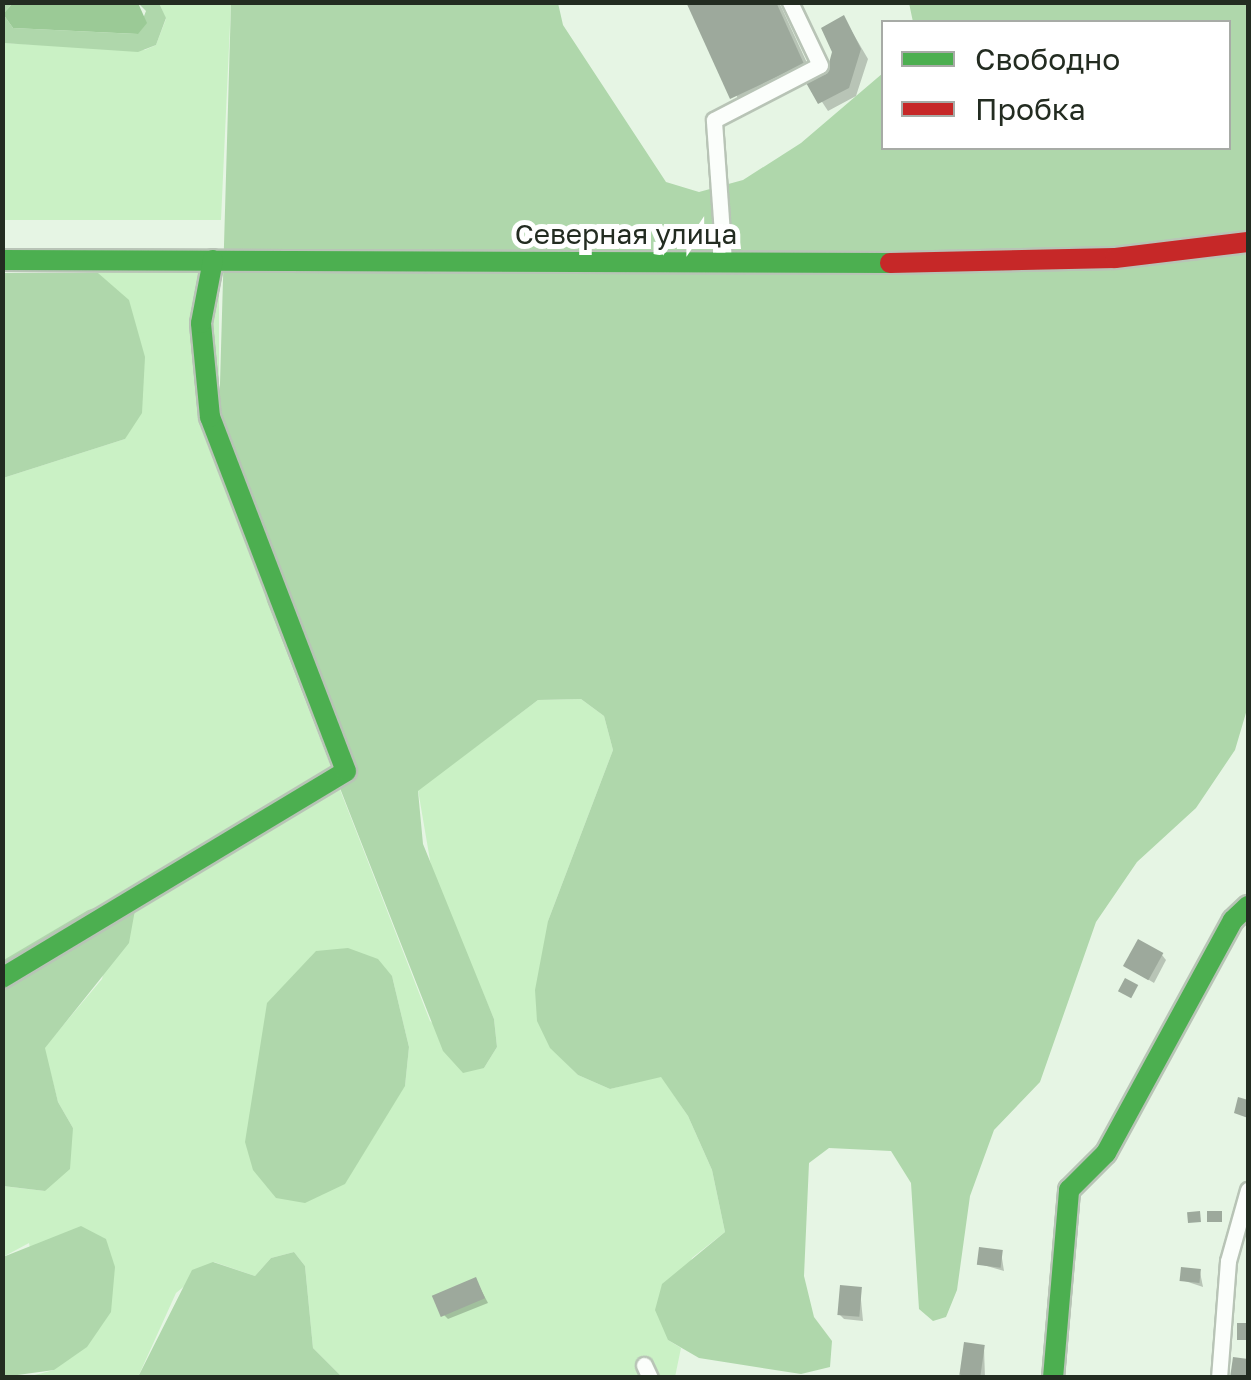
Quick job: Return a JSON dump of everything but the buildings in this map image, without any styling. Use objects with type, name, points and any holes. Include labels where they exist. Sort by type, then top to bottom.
[{"type":"street","points":[[724,261],[714,120],[820,65],[790,2]]},
{"type":"street","name":"Северная улица","points":[[2,260],[1115,258],[1248,242]]},
{"type":"street","points":[[2,978],[346,771],[210,417],[201,324],[213,260]]},
{"type":"street","points":[[1054,1378],[1069,1190],[1106,1152],[1233,920],[1248,906]]},
{"type":"street","points":[[1219,1378],[1228,1261],[1248,1190]]},
{"type":"shaded area","points":[[2,3],[13,3],[3,14],[13,28],[137,34],[146,11],[138,3],[159,3],[166,18],[156,45],[138,52],[3,43]]},
{"type":"shaded area","points":[[13,3],[138,3],[147,23],[138,34],[13,28],[3,14]]},
{"type":"shaded area","points":[[159,3],[231,3],[221,220],[3,220],[2,43],[145,50],[156,45],[166,19]]},
{"type":"shaded area","points":[[231,3],[558,3],[563,25],[666,182],[699,192],[743,180],[801,143],[881,75],[881,150],[1231,150],[1231,20],[913,20],[909,3],[1248,3],[1248,706],[1235,750],[1196,808],[1137,862],[1096,922],[1040,1082],[994,1130],[970,1196],[957,1290],[946,1317],[933,1321],[919,1309],[911,1183],[891,1151],[829,1148],[809,1163],[804,1276],[814,1317],[832,1341],[830,1367],[801,1374],[699,1358],[668,1340],[655,1310],[662,1284],[725,1232],[712,1170],[688,1116],[661,1077],[610,1089],[578,1075],[550,1048],[537,1021],[535,990],[548,921],[613,750],[604,716],[581,699],[538,700],[418,791],[423,844],[494,1019],[497,1047],[484,1068],[463,1073],[443,1051],[267,602],[219,418]]},
{"type":"shaded area","points":[[3,269],[219,271],[219,418],[267,602],[430,1021],[484,1068],[497,1047],[494,1019],[432,872],[418,790],[538,700],[581,699],[604,716],[613,750],[548,921],[551,1048],[578,1075],[610,1089],[661,1076],[688,1116],[712,1170],[725,1232],[692,1258],[668,1340],[681,1348],[675,1377],[342,1377],[313,1348],[305,1266],[294,1252],[271,1258],[255,1276],[214,1262],[176,1293],[138,1377],[27,1377],[54,1370],[29,1243],[3,1257],[2,1186],[45,1191],[73,1128],[58,1102],[44,1048],[102,979],[120,899],[88,910],[3,961],[3,478],[125,439],[98,273]],"holes":[[[392,976],[409,1047],[405,1086]]]},
{"type":"shaded area","points":[[3,273],[98,273],[129,300],[145,357],[142,413],[125,439],[3,478]]},
{"type":"shaded area","points":[[120,899],[135,910],[129,943],[45,1048],[58,1102],[73,1128],[70,1169],[45,1191],[3,1186],[2,961],[88,910]]},
{"type":"shaded area","points":[[348,948],[378,959],[392,976],[409,1047],[405,1086],[345,1184],[305,1203],[276,1198],[253,1170],[245,1142],[267,1003],[316,951]]},
{"type":"shaded area","points":[[81,1226],[106,1239],[115,1267],[111,1312],[87,1347],[54,1370],[3,1377],[3,1257]]},
{"type":"shaded area","points":[[294,1252],[305,1266],[313,1348],[342,1377],[138,1377],[192,1270],[213,1262],[255,1276],[271,1258]]},
{"type":"traffic: fast","points":[[2,260],[890,263]]},
{"type":"traffic: fast","points":[[2,978],[346,771],[210,417],[201,323],[213,260]]},
{"type":"traffic: fast","points":[[1053,1378],[1069,1190],[1106,1153],[1233,920],[1248,906]]},
{"type":"traffic: jam","points":[[890,263],[1115,258],[1248,242]]}]
